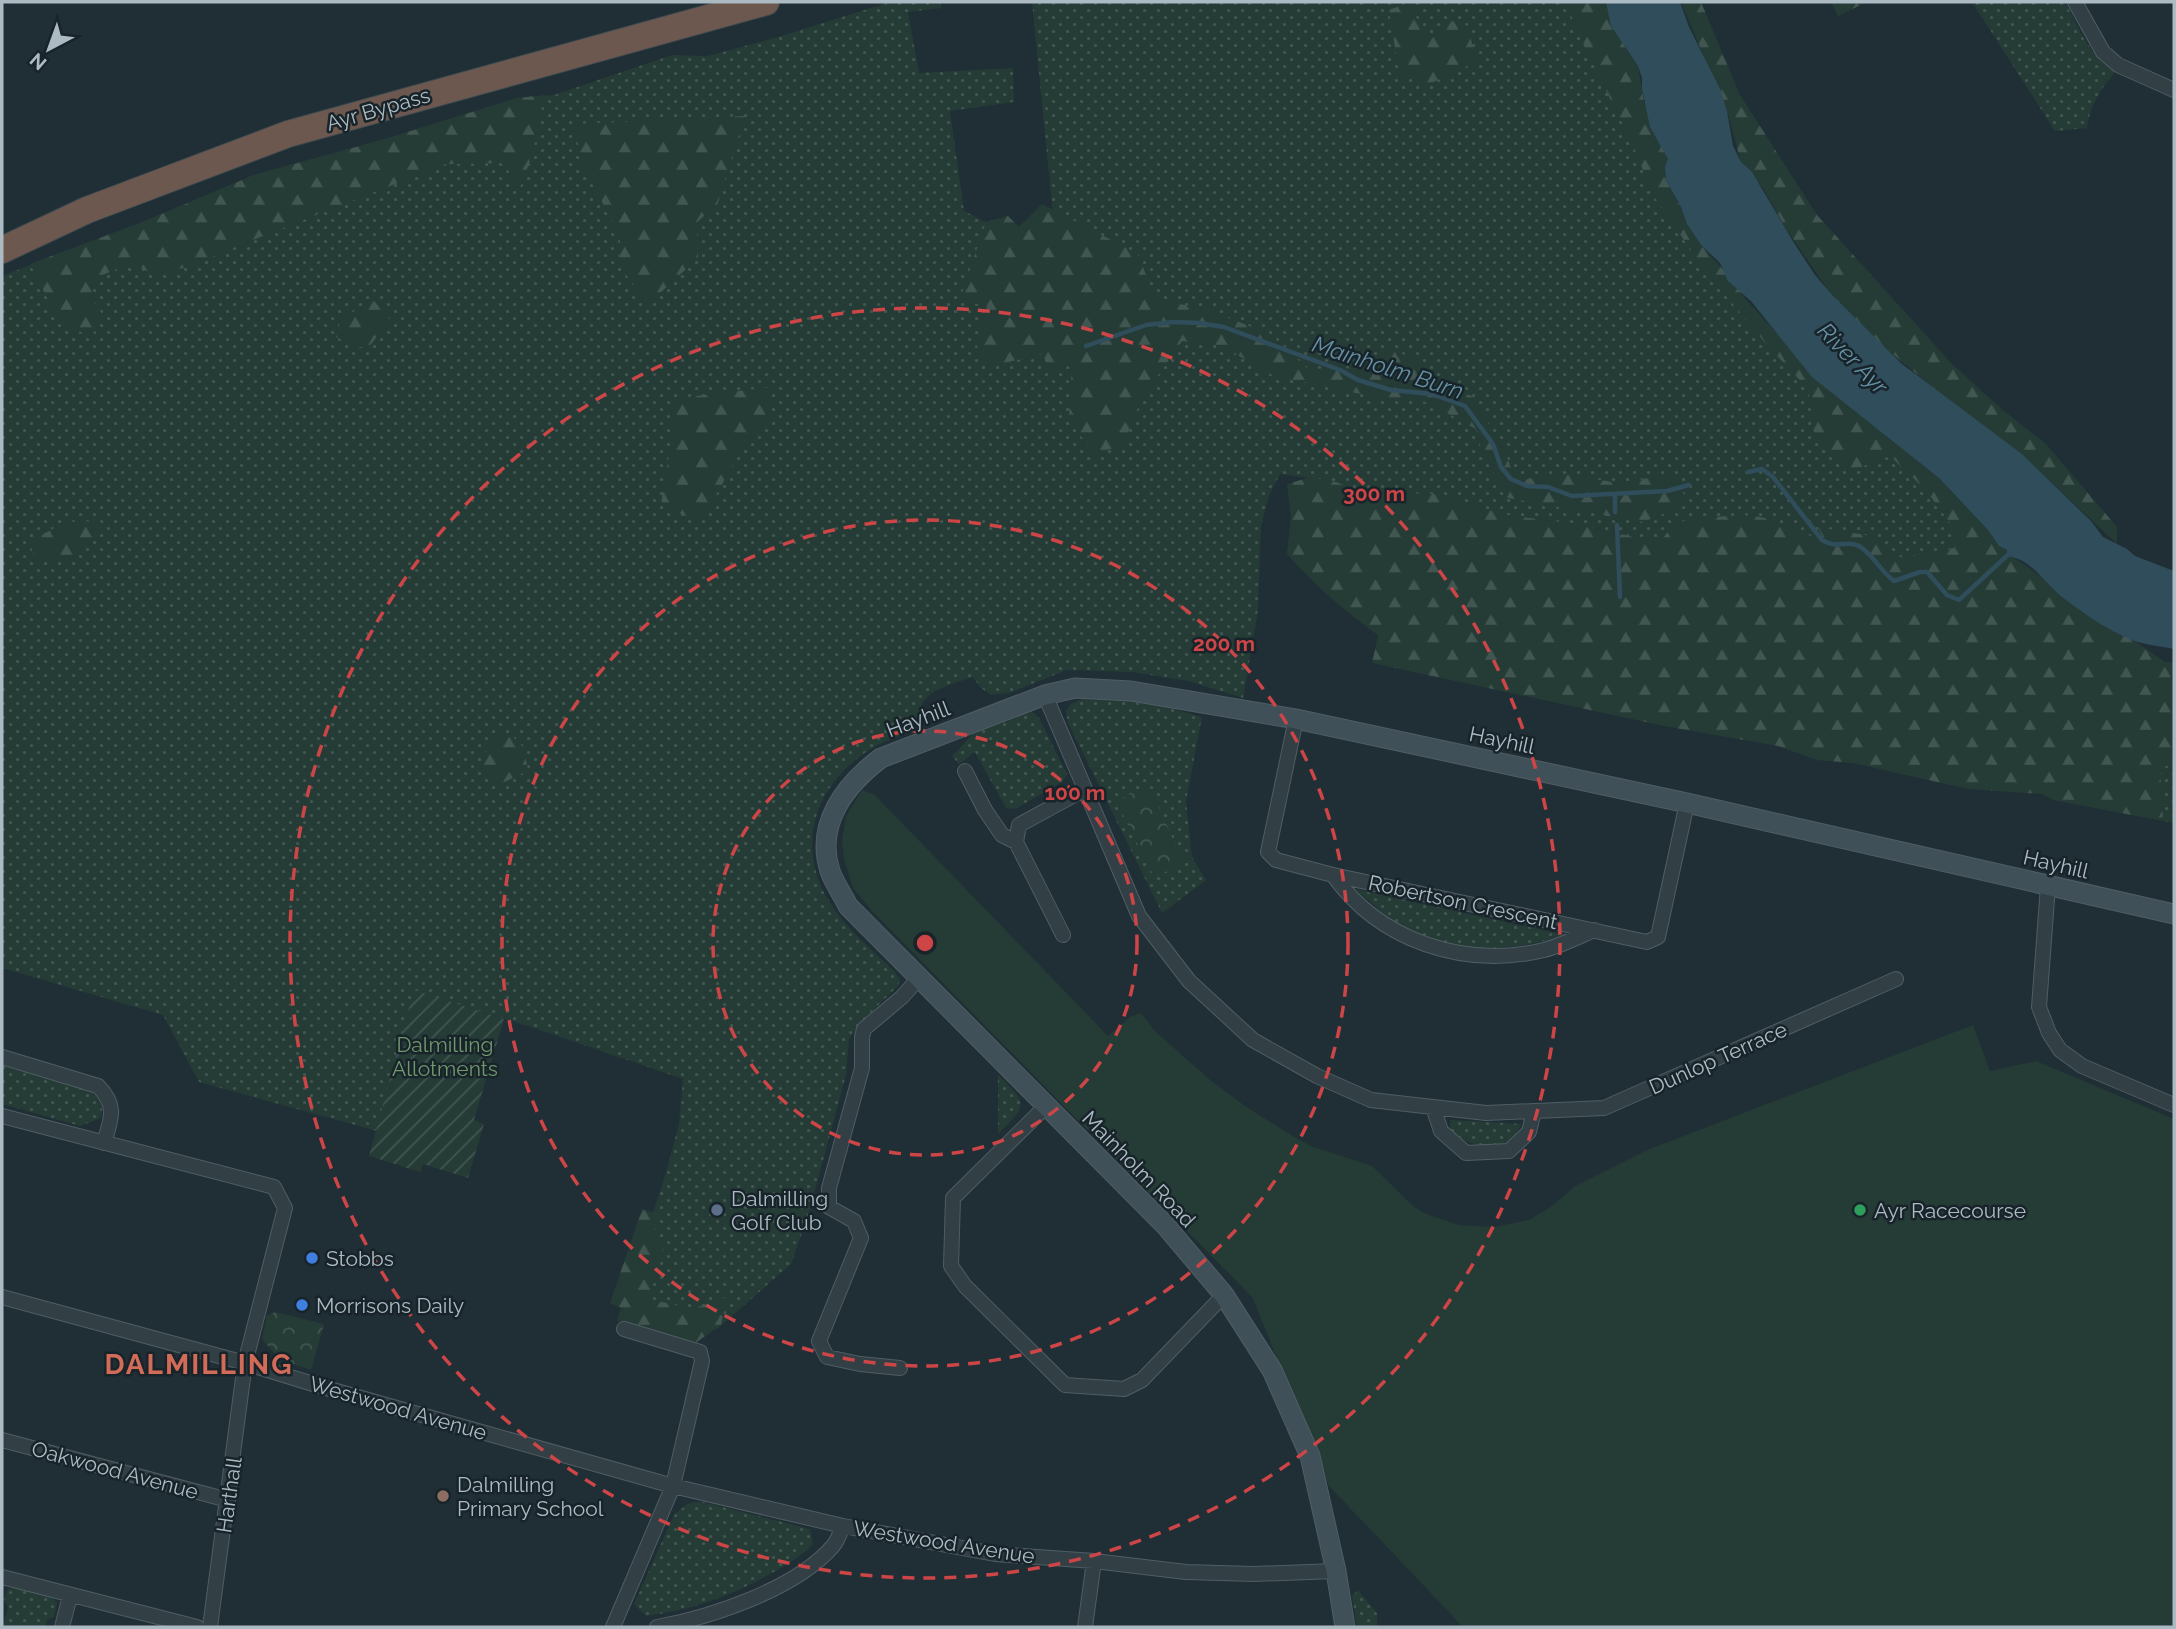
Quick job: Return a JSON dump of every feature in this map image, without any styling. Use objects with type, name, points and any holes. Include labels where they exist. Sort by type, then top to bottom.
[{"type":"highway","name":"Ayr Bypass","points":[[2,250],[87,210],[288,134],[766,2]]},
{"type":"street","points":[[2075,2],[2103,52],[2118,65],[2174,90]]},
{"type":"street","name":"Hayhill","points":[[841,798],[861,773],[881,758],[1045,695],[1075,688],[1131,691],[1296,719],[1687,803],[2174,914]]},
{"type":"street","name":"Dunlop Terrace","points":[[1045,695],[1139,916],[1189,981],[1253,1040],[1317,1076],[1371,1100],[1486,1113],[1604,1108],[1896,979]]},
{"type":"street","name":"Robertson Crescent","points":[[1296,719],[1268,852],[1276,860],[1332,875],[1647,942],[1657,937],[1687,803]]},
{"type":"street","points":[[965,771],[985,810],[1002,835],[1016,842],[1063,935]]},
{"type":"street","points":[[1016,842],[1019,825],[1085,789]]},
{"type":"street","name":"Mainholm Road","points":[[841,798],[831,816],[826,840],[830,871],[848,906],[1165,1225],[1224,1296],[1272,1370],[1310,1456],[1336,1571],[1345,1627]]},
{"type":"street","name":"Robertson Crescent","points":[[1332,875],[1345,892],[1387,928],[1420,944],[1459,953],[1502,957],[1545,950],[1594,930]]},
{"type":"street","points":[[2048,886],[2039,1007],[2049,1033],[2060,1050],[2082,1066],[2174,1105]]},
{"type":"street","points":[[900,1368],[827,1357],[820,1341],[861,1238],[854,1221],[829,1207],[829,1188],[862,1068],[864,1029],[919,978]]},
{"type":"street","points":[[2,1058],[98,1086],[108,1096],[113,1114],[104,1143]]},
{"type":"street","points":[[1045,1107],[953,1198],[951,1266],[965,1286],[1065,1385],[1124,1389],[1142,1380],[1224,1296]]},
{"type":"street","points":[[1433,1107],[1441,1131],[1466,1153],[1509,1151],[1529,1132],[1534,1111]]},
{"type":"street","name":"Harthall","points":[[2,1116],[274,1187],[285,1208],[245,1363],[229,1500],[210,1627]]},
{"type":"street","name":"Westwood Avenue","points":[[2,1297],[245,1363],[673,1486],[843,1526],[995,1554],[1094,1561],[1186,1572],[1336,1571]]},
{"type":"street","points":[[613,1627],[673,1486],[702,1361],[700,1352],[624,1329]]},
{"type":"street","name":"Oakwood Avenue","points":[[2,1440],[229,1500]]},
{"type":"street","points":[[657,1627],[696,1620],[747,1601],[788,1580],[814,1564],[835,1544],[843,1526]]},
{"type":"street","points":[[1085,1627],[1094,1561]]},
{"type":"street","points":[[2,1593],[4,1577],[197,1627]]},
{"type":"street","points":[[62,1627],[71,1596]]},
{"type":"green space","points":[[890,2],[940,2],[942,8],[908,12],[919,73],[1013,68],[1014,102],[950,111],[964,211],[986,222],[1008,216],[1043,354],[1064,368],[1131,333],[1057,256],[1032,2],[1586,2],[1617,78],[1699,249],[1813,382],[1920,467],[1975,516],[1999,546],[1965,596],[1831,546],[1788,526],[1659,543],[1582,525],[1500,514],[1441,494],[1365,493],[1336,482],[1280,474],[1269,496],[1261,526],[1258,610],[1243,698],[1188,681],[1132,672],[1067,670],[1009,693],[991,695],[981,688],[973,677],[932,693],[921,707],[922,730],[891,739],[868,751],[848,767],[832,785],[820,806],[814,828],[813,852],[817,876],[829,901],[843,920],[900,980],[898,986],[861,1022],[849,1039],[846,1075],[809,1213],[791,1264],[717,1329],[617,1321],[666,1173],[679,1124],[683,1079],[415,991],[377,1131],[199,1082],[163,1015],[2,968],[2,276],[145,221],[254,175],[385,139],[517,98],[554,95],[672,55],[708,56]]},
{"type":"green space","points":[[1411,2],[1421,31],[1435,38],[1448,20],[1468,26],[1476,62],[1425,86],[1399,73],[1389,10]]},
{"type":"green space","points":[[1565,2],[1607,2],[1626,49],[1638,66],[1644,102],[1668,159],[1666,180],[1702,246],[1751,301],[1740,293],[1825,386],[1939,478],[1988,530],[1999,546],[2007,550],[2007,556],[2013,557],[2165,662],[2174,662],[2174,765],[2160,767],[2163,821],[2053,800],[2042,794],[1968,789],[1853,763],[1817,760],[1778,746],[1664,726],[1372,663],[1378,635],[1330,597],[1287,554],[1291,517],[1287,484],[1311,477],[1336,482],[1365,493],[1441,494],[1500,514],[1582,525],[1659,543],[1676,522],[1753,516],[1781,523],[1825,543],[1818,527],[1871,536],[1902,558],[1954,548],[1957,533],[1926,490],[1890,456],[1853,470],[1814,433],[1808,389],[1706,272],[1653,195],[1632,143]]},
{"type":"green space","points":[[1681,2],[1701,2],[1740,95],[1817,215],[1951,363],[2004,411],[2045,443],[2117,527],[2117,544],[2022,454],[1943,396],[1876,340],[1834,298],[1786,229],[1763,188],[1741,162],[1727,111]]},
{"type":"green space","points":[[1831,2],[1867,2],[1838,16]]},
{"type":"green space","points":[[1972,2],[2065,2],[2091,49],[2115,72],[2096,98],[2087,128],[2055,131]]},
{"type":"green space","points":[[546,95],[533,153],[519,190],[504,163],[446,164],[198,264],[157,275],[130,264],[90,280],[94,302],[104,317],[92,335],[62,327],[30,264],[145,221],[254,175],[385,139],[517,98]]},
{"type":"green space","points":[[745,116],[717,205],[697,222],[698,258],[648,304],[618,264],[620,240],[581,163],[575,124]]},
{"type":"green space","points":[[1042,204],[1138,254],[1156,301],[1200,307],[1270,334],[1308,369],[1367,368],[1386,349],[1422,360],[1436,384],[1472,396],[1504,449],[1511,468],[1523,480],[1565,474],[1618,483],[1669,475],[1691,503],[1643,522],[1508,498],[1482,453],[1476,429],[1427,402],[1385,399],[1274,376],[1222,346],[1182,341],[1141,400],[1123,445],[1094,454],[1069,420],[1072,364],[1052,373],[1042,354],[987,367],[976,344],[987,307],[960,299],[986,222],[1008,216],[1019,227]]},
{"type":"green space","points":[[374,301],[390,319],[369,347],[356,347],[336,337],[341,318]]},
{"type":"green space","points":[[772,387],[770,419],[741,451],[700,523],[661,504],[670,448],[671,399]]},
{"type":"green space","points":[[100,521],[104,530],[82,552],[59,561],[36,561],[29,542],[65,522]]},
{"type":"green space","points":[[1081,699],[1149,702],[1202,717],[1186,802],[1192,857],[1206,880],[1162,913],[1068,723],[1066,711],[1071,704]]},
{"type":"green space","points":[[1031,711],[1039,718],[1067,774],[1062,782],[1015,809],[1006,808],[975,752],[959,764],[952,756],[976,732]]},
{"type":"green space","points":[[495,734],[510,734],[524,748],[528,771],[498,785],[479,765]]},
{"type":"green space","points":[[2174,765],[2174,823],[2163,821],[2160,766]]},
{"type":"green space","points":[[1149,785],[1184,864],[1154,877],[1116,801]]},
{"type":"green space","name":"Ayr Racecourse","points":[[862,790],[874,794],[1108,1036],[1130,1017],[1141,1013],[1155,1031],[1209,1079],[1245,1106],[1311,1146],[1372,1166],[1413,1206],[1426,1214],[1459,1225],[1495,1227],[1529,1220],[1552,1206],[1575,1186],[1647,1150],[1973,1025],[1990,1071],[2036,1061],[2174,1119],[2174,1627],[1463,1627],[1329,1486],[1252,1297],[871,910],[853,888],[844,859],[842,840],[846,816]]},
{"type":"green space","points":[[1355,889],[1565,935],[1507,947],[1448,944],[1403,927]]},
{"type":"green space","name":"Dalmilling Allotments","points":[[414,990],[504,1019],[474,1120],[484,1124],[468,1178],[423,1164],[420,1172],[369,1156]]},
{"type":"green space","points":[[2,1064],[86,1088],[100,1100],[101,1118],[80,1126],[2,1104]]},
{"type":"green space","points":[[998,1075],[1015,1092],[1021,1104],[1015,1117],[998,1134]]},
{"type":"green space","points":[[1450,1120],[1522,1124],[1507,1141],[1489,1147],[1479,1146],[1460,1137],[1450,1130]]},
{"type":"green space","points":[[642,1209],[660,1215],[654,1234],[663,1248],[649,1299],[692,1309],[727,1297],[721,1325],[694,1344],[617,1321],[621,1308],[610,1303]]},
{"type":"green space","points":[[275,1312],[324,1324],[311,1370],[279,1359],[262,1339],[267,1316]]},
{"type":"green space","points":[[694,1502],[810,1529],[813,1544],[784,1566],[728,1594],[696,1606],[646,1616],[634,1604],[674,1515],[687,1504]]},
{"type":"green space","points":[[15,1587],[53,1598],[57,1603],[54,1617],[47,1620],[45,1627],[2,1627],[8,1608],[4,1599],[8,1589]]},
{"type":"green space","points":[[1358,1590],[1377,1613],[1377,1627],[1357,1627],[1352,1596]]},
{"type":"water","name":"River Ayr","points":[[1606,2],[1680,2],[1689,27],[1720,89],[1733,146],[1815,275],[1902,364],[2022,454],[2091,521],[2103,537],[2135,556],[2174,571],[2174,649],[2137,642],[2106,627],[2066,600],[2024,562],[2007,556],[2007,550],[1999,546],[1988,530],[1939,478],[1812,377],[1751,301],[1728,281],[1720,263],[1702,246],[1687,224],[1666,180],[1665,166],[1668,159],[1650,127],[1638,66],[1611,26]]},
{"type":"waterway","name":"Mainholm Burn","points":[[1086,346],[1146,325],[1174,322],[1224,327],[1340,370],[1358,380],[1391,390],[1432,394],[1465,406],[1493,444],[1501,467],[1511,479],[1527,486],[1548,487],[1572,496],[1667,491],[1689,485]]},
{"type":"waterway","name":"Mainholm Burn","points":[[1748,472],[1762,469],[1773,477],[1822,540],[1833,544],[1859,546],[1894,581],[1927,572],[1947,595],[1959,600],[2011,552]]},
{"type":"waterway","points":[[1615,495],[1615,512]]},
{"type":"waterway","points":[[1617,525],[1620,597]]},
{"type":"place","name":"Dalmilling Golf Club","points":[[717,1210]]},
{"type":"place","name":"Ayr Racecourse","points":[[1860,1210]]},
{"type":"place","name":"Stobbs","points":[[312,1258]]},
{"type":"place","name":"Morrisons Daily","points":[[302,1305]]},
{"type":"place","name":"Dalmilling Primary School","points":[[443,1496]]},
{"type":"district","name":"DALMILLING","points":[[199,1364]]}]
